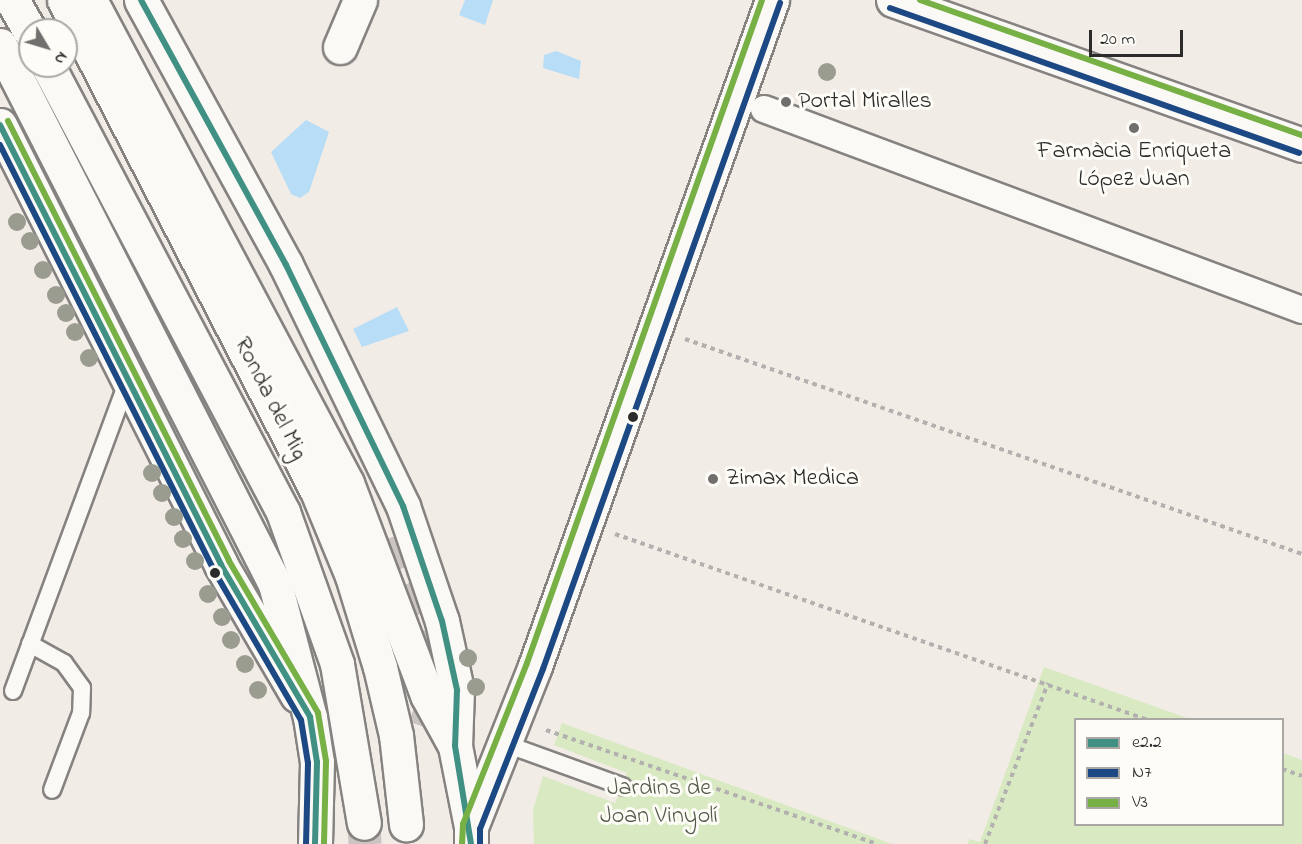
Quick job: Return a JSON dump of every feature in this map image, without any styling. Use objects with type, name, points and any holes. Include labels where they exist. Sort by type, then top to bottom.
[{"type":"main road","points":[[12,0],[22,18]]},
{"type":"main road","name":"Ronda del Mig","points":[[64,0],[318,491],[369,626],[405,790],[406,824]]},
{"type":"main road","points":[[90,0],[347,483],[426,695],[455,746]]},
{"type":"main road","points":[[118,0],[315,364],[391,537]]},
{"type":"main road","points":[[141,0],[286,265],[403,506],[442,621],[457,690],[455,746],[471,836]]},
{"type":"main road","points":[[340,47],[360,0]]},
{"type":"main road","points":[[471,836],[772,0]]},
{"type":"main road","points":[[893,0],[1302,146]]},
{"type":"main road","points":[[0,45],[264,557],[288,618],[310,717],[317,762],[315,844]]},
{"type":"main road","name":"Ronda del Mig","points":[[54,78],[283,512],[337,664],[364,823]]},
{"type":"main road","points":[[0,125],[129,376],[221,565],[310,717]]},
{"type":"main road","points":[[405,790],[421,739]]},
{"type":"street","points":[[764,109],[1302,310]]},
{"type":"lane","points":[[13,692],[129,376]]},
{"type":"lane","points":[[30,644],[64,663],[82,688],[81,713],[52,790]]},
{"type":"lane","points":[[503,743],[622,786]]},
{"type":"path","points":[[682,338],[1302,554]]},
{"type":"path","points":[[615,534],[1048,682],[1143,718]]},
{"type":"path","points":[[985,844],[1048,682]]},
{"type":"path","points":[[546,730],[877,844]]},
{"type":"path","points":[[1284,770],[1302,776]]},
{"type":"green space","points":[[1044,667],[1187,718],[1074,718],[1074,826],[1284,826],[1284,753],[1302,760],[1302,844],[968,844],[969,839],[980,842]]},
{"type":"green space","name":"Jardins de Joan Vinyolí","points":[[562,723],[892,844],[534,844],[533,810],[543,776],[615,803],[627,773],[554,745]]},
{"type":"water","points":[[465,0],[493,0],[485,25],[459,15]]},
{"type":"water","points":[[556,51],[581,61],[579,79],[543,68],[544,55]]},
{"type":"water","points":[[306,120],[329,132],[309,192],[300,198],[291,194],[271,152]]},
{"type":"water","points":[[397,307],[409,331],[362,347],[353,329]]},
{"type":"tunnel","points":[[391,537],[432,647],[435,695],[421,739]]},
{"type":"tunnel","points":[[364,823],[365,844]]},
{"type":"transit line","name":"e2.2","points":[[141,0],[286,265],[403,506],[442,621],[457,690],[455,746],[471,844]]},
{"type":"transit line","name":"V3","points":[[462,844],[463,824],[527,663],[762,0]]},
{"type":"transit line","name":"V3","points":[[920,0],[1302,135]]},
{"type":"transit line","name":"N7","points":[[480,844],[480,829],[543,669],[780,3]]},
{"type":"transit line","name":"N7","points":[[890,8],[1299,153]]},
{"type":"transit line","name":"V3","points":[[8,121],[229,561],[318,713],[326,761],[324,844]]},
{"type":"transit line","name":"e2.2","points":[[0,125],[221,565],[310,717],[317,762],[315,844]]},
{"type":"transit line","name":"N7","points":[[0,145],[213,569],[301,720],[308,763],[306,844]]},
{"type":"place","name":"Portal Miralles","points":[[786,102]]},
{"type":"place","name":"Farmàcia Enriqueta López Juan","points":[[1134,128]]},
{"type":"place","name":"Zimax Medica","points":[[713,479]]}]
